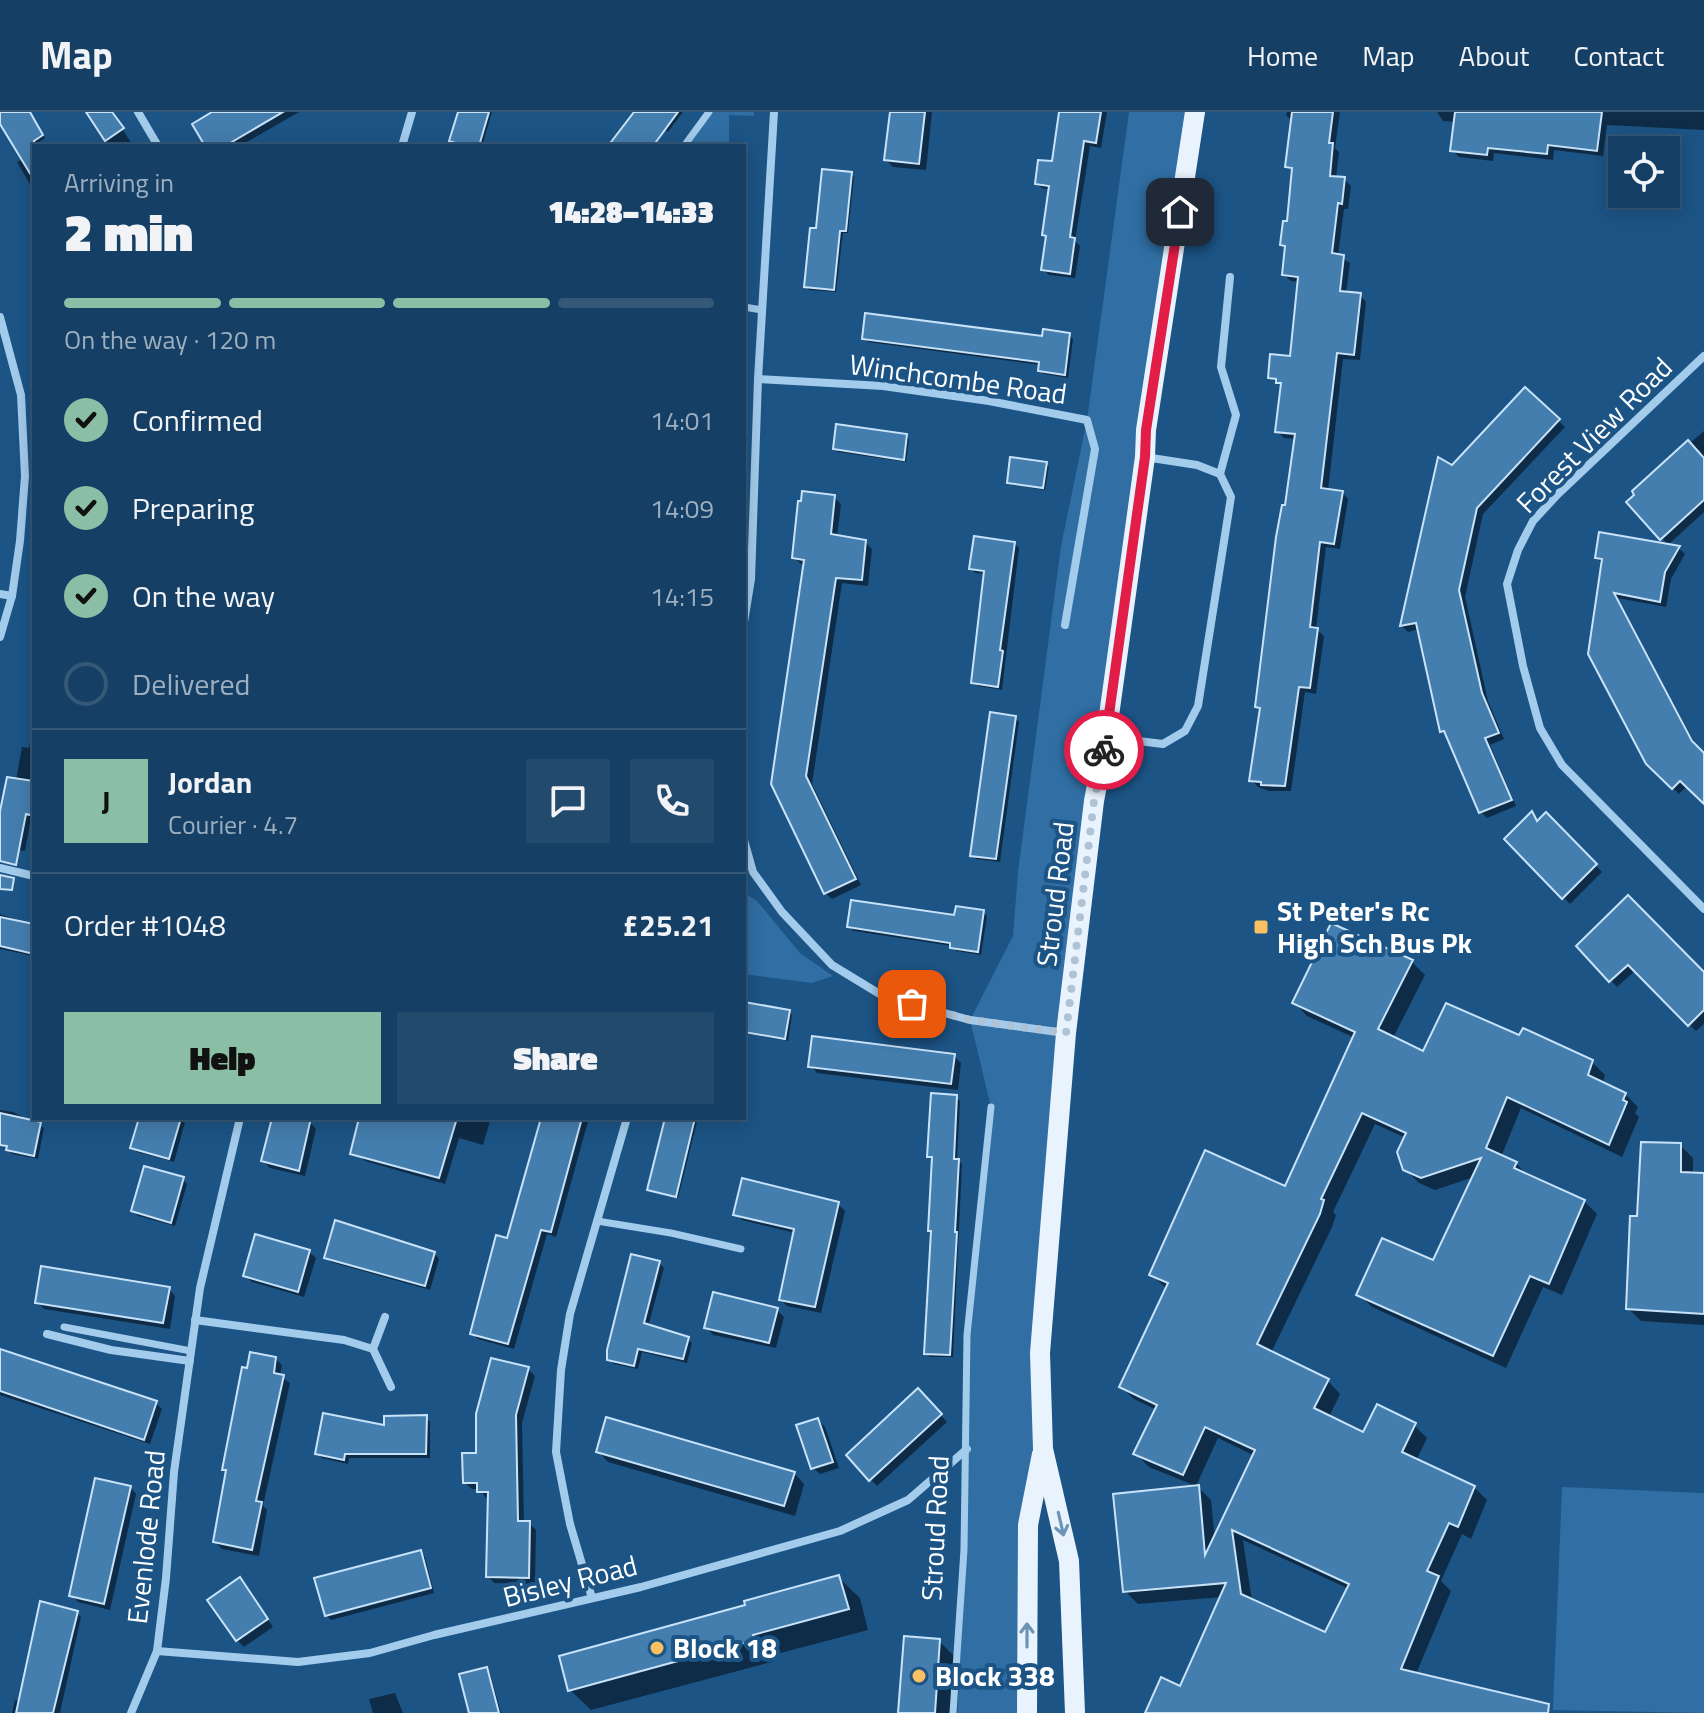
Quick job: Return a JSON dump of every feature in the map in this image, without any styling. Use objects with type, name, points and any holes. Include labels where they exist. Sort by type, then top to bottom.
[{"type":"main road","name":"Stroud Road","points":[[1075,1713],[1069,1561],[1043,1449],[1040,1353],[1066,1033],[1094,801],[1106,737],[1145,457],[1146,430],[1195,112]]},
{"type":"main road","name":"Stroud Road","points":[[1027,1713],[1028,1525],[1043,1449]]},
{"type":"street","points":[[138,112],[157,144]]},
{"type":"street","points":[[403,144],[412,112]]},
{"type":"street","points":[[685,144],[709,112]]},
{"type":"street","points":[[746,600],[774,112]]},
{"type":"street","points":[[1106,737],[1163,744],[1185,731],[1198,706],[1231,497],[1220,474],[1236,415],[1221,367],[1230,277]]},
{"type":"street","points":[[746,307],[762,310]]},
{"type":"street","points":[[0,317],[21,395],[25,476],[12,596],[0,637]]},
{"type":"street","name":"Forest View Road","points":[[1704,356],[1533,521],[1518,550],[1507,584],[1520,652],[1540,728],[1562,765],[1704,909]]},
{"type":"street","name":"Winchcombe Road","points":[[758,379],[883,386],[989,401],[1087,420],[1095,449],[1065,625]]},
{"type":"street","points":[[1145,457],[1197,465],[1220,474]]},
{"type":"street","points":[[0,594],[12,596]]},
{"type":"street","points":[[746,853],[749,873],[832,965],[883,996],[970,1020],[1066,1033]]},
{"type":"street","points":[[0,868],[32,876]]},
{"type":"street","name":"Stroud Road","points":[[953,1713],[967,1449],[967,1335],[991,1107]]},
{"type":"street","name":"Evenlode Road","points":[[131,1713],[157,1651],[174,1472],[195,1320],[240,1120]]},
{"type":"street","points":[[592,1598],[570,1524],[556,1452],[561,1370],[570,1314],[626,1120]]},
{"type":"street","points":[[597,1221],[741,1249]]},
{"type":"street","points":[[385,1317],[373,1349],[391,1387]]},
{"type":"street","points":[[195,1320],[344,1340],[373,1349]]},
{"type":"street","points":[[64,1327],[191,1351]]},
{"type":"street","points":[[47,1334],[111,1350],[190,1361]]},
{"type":"street","name":"Bisley Road","points":[[157,1651],[298,1662],[370,1653],[641,1587],[840,1531],[908,1500],[967,1449]]},
{"type":"shaded area","points":[[713,112],[754,112],[754,116],[729,115],[729,144],[689,144]]},
{"type":"shaded area","points":[[1129,112],[1195,112],[1094,801],[1027,1567],[1027,1713],[953,1713],[967,1335],[991,1107],[970,1020],[1013,936],[1018,872],[1061,546],[1087,420]]},
{"type":"shaded area","points":[[746,894],[757,901],[800,953],[833,976],[812,983],[746,974]]},
{"type":"shaded area","points":[[1562,1487],[1704,1493],[1704,1713],[1553,1710]]},
{"type":"building","points":[[0,112],[30,112],[43,135],[32,144],[32,177],[0,124]]},
{"type":"building","points":[[86,112],[112,112],[124,128],[105,141]]},
{"type":"building","points":[[212,112],[283,112],[228,144],[204,144],[192,124]]},
{"type":"building","points":[[458,112],[489,112],[480,144],[449,141]]},
{"type":"building","points":[[634,112],[678,112],[654,144],[610,144]]},
{"type":"building","points":[[890,112],[925,112],[919,164],[884,160]]},
{"type":"building","points":[[1059,112],[1101,112],[1096,143],[1084,141],[1070,237],[1075,238],[1070,274],[1041,270],[1049,186],[1035,184],[1038,160],[1052,161]]},
{"type":"building","points":[[1292,112],[1333,112],[1329,143],[1333,143],[1330,176],[1345,177],[1342,204],[1338,203],[1332,253],[1344,255],[1340,291],[1361,293],[1354,355],[1337,353],[1321,488],[1343,491],[1334,544],[1320,542],[1310,627],[1318,628],[1310,688],[1299,687],[1285,786],[1249,781],[1260,708],[1255,707],[1276,537],[1282,505],[1285,505],[1295,434],[1275,432],[1281,383],[1268,378],[1270,354],[1290,356],[1298,277],[1282,275],[1285,246],[1280,245],[1283,221],[1287,221],[1292,168],[1285,167]]},
{"type":"building","points":[[1455,112],[1602,112],[1597,151],[1548,145],[1547,154],[1488,148],[1487,155],[1450,151]]},
{"type":"building","points":[[822,169],[852,172],[846,231],[840,231],[834,290],[804,287],[810,228],[816,228]]},
{"type":"building","points":[[865,313],[1042,336],[1043,329],[1070,333],[1065,375],[1038,371],[1039,362],[862,339]]},
{"type":"building","points":[[1525,387],[1560,419],[1477,508],[1459,590],[1482,693],[1499,733],[1485,738],[1512,800],[1479,813],[1444,731],[1440,732],[1416,623],[1400,626],[1438,457],[1452,465]]},
{"type":"building","points":[[836,424],[907,434],[904,460],[833,449]]},
{"type":"building","points":[[1688,440],[1704,458],[1704,500],[1660,540],[1626,502],[1634,495],[1632,491]]},
{"type":"building","points":[[1010,457],[1047,462],[1043,488],[1007,483]]},
{"type":"building","points":[[802,491],[835,495],[831,534],[866,540],[862,580],[836,578],[806,776],[856,879],[824,894],[771,784],[804,560],[792,558],[798,501],[801,501]]},
{"type":"building","points":[[1599,532],[1680,546],[1665,572],[1660,602],[1614,593],[1692,741],[1704,753],[1704,804],[1680,781],[1672,789],[1646,764],[1588,654],[1602,559],[1595,558]]},
{"type":"building","points":[[974,536],[1015,542],[998,687],[971,683],[984,571],[969,569]]},
{"type":"building","points":[[990,712],[1016,716],[996,859],[970,856]]},
{"type":"building","points":[[7,777],[32,781],[32,816],[26,814],[16,865],[0,861],[0,811]]},
{"type":"building","points":[[1532,811],[1537,821],[1546,812],[1597,864],[1562,899],[1504,839]]},
{"type":"building","points":[[0,875],[14,878],[12,890],[0,889]]},
{"type":"building","points":[[1628,895],[1704,972],[1704,1010],[1688,1026],[1628,965],[1609,982],[1576,946]]},
{"type":"building","points":[[851,900],[954,915],[956,906],[984,910],[978,952],[950,948],[950,943],[847,927]]},
{"type":"building","points":[[0,917],[32,924],[32,954],[0,946]]},
{"type":"building","points":[[1331,923],[1413,960],[1378,1029],[1423,1051],[1446,1003],[1519,1035],[1523,1028],[1593,1060],[1588,1075],[1626,1093],[1623,1100],[1627,1102],[1609,1145],[1507,1097],[1486,1148],[1517,1162],[1514,1168],[1585,1200],[1549,1284],[1530,1276],[1493,1356],[1356,1295],[1382,1238],[1433,1260],[1481,1158],[1421,1178],[1403,1170],[1397,1152],[1406,1133],[1362,1113],[1321,1199],[1324,1200],[1320,1214],[1257,1344],[1329,1379],[1314,1408],[1363,1432],[1377,1404],[1416,1423],[1402,1452],[1475,1486],[1458,1527],[1449,1523],[1427,1571],[1439,1576],[1401,1669],[1549,1704],[1548,1713],[1145,1713],[1161,1677],[1180,1686],[1226,1583],[1123,1592],[1113,1494],[1199,1485],[1205,1555],[1255,1450],[1205,1427],[1183,1475],[1133,1454],[1157,1405],[1119,1387],[1168,1283],[1149,1275],[1205,1150],[1285,1186],[1355,1032],[1292,1003]],"holes":[[[1232,1530],[1349,1584],[1325,1632],[1241,1594]]]},
{"type":"building","points":[[746,1002],[790,1010],[785,1039],[746,1032]]},
{"type":"building","points":[[812,1036],[955,1054],[951,1084],[808,1067]]},
{"type":"building","points":[[931,1093],[957,1095],[954,1159],[959,1159],[950,1355],[924,1354],[931,1231],[928,1231],[932,1157],[927,1157]]},
{"type":"building","points":[[0,1113],[41,1122],[34,1156],[6,1150],[7,1146],[0,1145]]},
{"type":"building","points":[[138,1120],[180,1120],[169,1159],[130,1148]]},
{"type":"building","points":[[271,1120],[311,1120],[299,1171],[261,1161]]},
{"type":"building","points":[[358,1120],[456,1120],[439,1178],[350,1154]]},
{"type":"building","points":[[540,1120],[581,1120],[551,1232],[541,1230],[508,1344],[470,1334],[496,1235],[507,1238]]},
{"type":"building","points":[[664,1120],[695,1120],[676,1197],[647,1190]]},
{"type":"building","points":[[1641,1142],[1681,1143],[1681,1172],[1704,1173],[1704,1314],[1626,1309],[1630,1216],[1637,1216]]},
{"type":"building","points":[[144,1166],[184,1177],[171,1223],[131,1211]]},
{"type":"building","points":[[742,1178],[839,1202],[815,1307],[779,1300],[794,1229],[733,1215]]},
{"type":"building","points":[[335,1220],[435,1252],[425,1286],[324,1258]]},
{"type":"building","points":[[255,1234],[310,1250],[298,1292],[243,1276]]},
{"type":"building","points":[[631,1254],[660,1261],[644,1323],[689,1337],[683,1359],[638,1349],[634,1366],[607,1360]]},
{"type":"building","points":[[41,1266],[170,1287],[163,1323],[35,1303]]},
{"type":"building","points":[[713,1292],[778,1308],[769,1343],[704,1328]]},
{"type":"building","points":[[0,1349],[157,1401],[144,1440],[0,1391]]},
{"type":"building","points":[[250,1352],[276,1357],[274,1373],[284,1375],[256,1501],[262,1502],[252,1550],[213,1542],[226,1470],[222,1470],[242,1367],[247,1368]]},
{"type":"building","points":[[491,1358],[529,1367],[516,1415],[518,1521],[530,1521],[529,1578],[486,1577],[488,1492],[477,1492],[477,1483],[463,1483],[462,1453],[476,1453],[476,1414]]},
{"type":"building","points":[[918,1388],[942,1414],[869,1481],[846,1455]]},
{"type":"building","points":[[323,1413],[384,1425],[384,1416],[427,1415],[426,1454],[345,1454],[344,1460],[315,1454]]},
{"type":"building","points":[[606,1417],[795,1472],[784,1506],[596,1452]]},
{"type":"building","points":[[818,1418],[833,1462],[811,1469],[796,1425]]},
{"type":"building","points":[[95,1478],[131,1486],[104,1604],[69,1596]]},
{"type":"building","points":[[421,1550],[431,1588],[325,1616],[314,1578]]},
{"type":"building","name":"Block 18","points":[[839,1575],[849,1609],[753,1635],[755,1640],[568,1691],[559,1656],[745,1605],[744,1601]]},
{"type":"building","points":[[240,1577],[268,1619],[236,1641],[207,1600]]},
{"type":"building","points":[[40,1601],[78,1611],[53,1713],[16,1713]]},
{"type":"building","name":"Block 338","points":[[904,1636],[940,1639],[935,1713],[898,1713]]},
{"type":"building","points":[[487,1667],[499,1713],[469,1713],[459,1674]]},
{"type":"way so far","points":[[912,1004],[970,1020],[1066,1033],[1094,801],[1104,750]]},
{"type":"place","name":"St Peter's Rc High Sch Bus Pk","points":[[1261,927]]},
{"type":"place","name":"Block 18","points":[[657,1648]]},
{"type":"place","name":"Block 338","points":[[919,1676]]},
{"type":"route","points":[[1104,750],[1145,457],[1146,430],[1180,212]]}]
